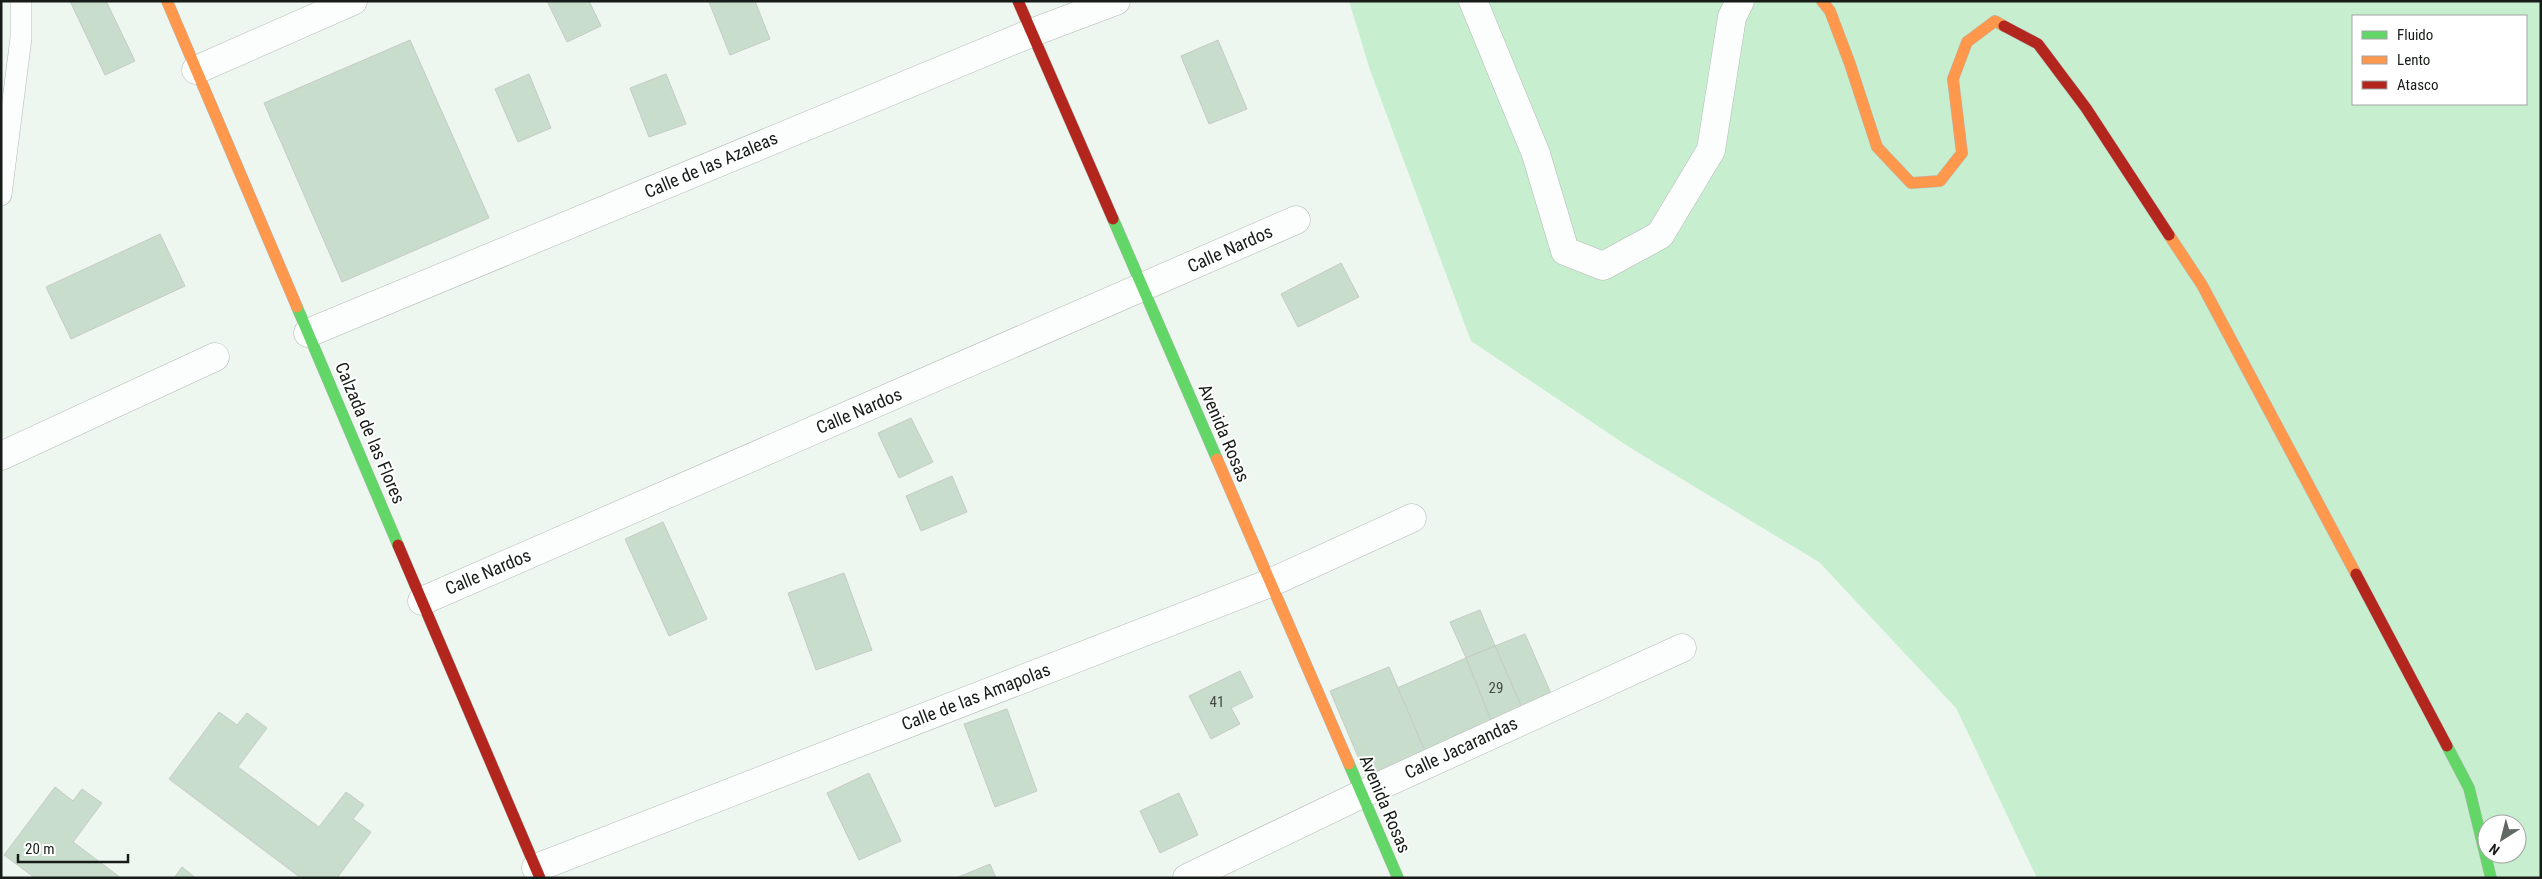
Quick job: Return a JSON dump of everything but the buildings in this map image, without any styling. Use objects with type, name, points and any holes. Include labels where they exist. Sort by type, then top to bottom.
[{"type":"street","name":"Calzada de las Flores","points":[[167,1],[538,873]]},
{"type":"street","points":[[196,70],[353,1]]},
{"type":"street","name":"Avenida Rosas","points":[[1018,1],[1398,878]]},
{"type":"street","name":"Calle de las Azaleas","points":[[308,333],[1031,32],[1116,1]]},
{"type":"street","points":[[1473,1],[1536,154],[1565,251],[1603,266],[1660,235],[1711,150],[1732,17],[1740,1]]},
{"type":"street","points":[[1822,1],[1830,11],[1850,64],[1877,147],[1911,183],[1940,181],[1962,153],[1953,79],[1967,42],[1995,21],[2038,44],[2086,108],[2202,285],[2469,788],[2491,878]]},
{"type":"street","name":"Calle Nardos","points":[[422,601],[1296,220]]},
{"type":"street","points":[[1,456],[216,357]]},
{"type":"street","name":"Calle de las Amapolas","points":[[538,873],[1270,583],[1412,518]]},
{"type":"street","name":"Calle Jacarandas","points":[[1187,878],[1362,794],[1682,648]]},
{"type":"lane","points":[[1,195],[21,38],[21,1]]},
{"type":"green space","points":[[1349,1],[2541,1],[2541,878],[2037,878],[1956,708],[1819,562],[1629,447],[1471,341],[1370,70]]},
{"type":"traffic: fast","points":[[1113,219],[1217,459]]},
{"type":"traffic: fast","points":[[297,307],[398,545]]},
{"type":"traffic: fast","points":[[2447,746],[2469,788],[2491,878]]},
{"type":"traffic: fast","points":[[1349,764],[1398,878]]},
{"type":"traffic: slow","points":[[167,1],[297,307]]},
{"type":"traffic: slow","points":[[1822,1],[1830,11],[1850,64],[1877,147],[1911,183],[1940,181],[1962,153],[1953,79],[1967,42],[1995,21],[2004,26]]},
{"type":"traffic: slow","points":[[2169,235],[2202,285],[2356,574]]},
{"type":"traffic: slow","points":[[1217,459],[1349,764]]},
{"type":"traffic: jam","points":[[1018,1],[1113,219]]},
{"type":"traffic: jam","points":[[2004,26],[2038,44],[2086,108],[2169,235]]},
{"type":"traffic: jam","points":[[398,545],[540,878]]},
{"type":"traffic: jam","points":[[2356,574],[2447,746]]}]
